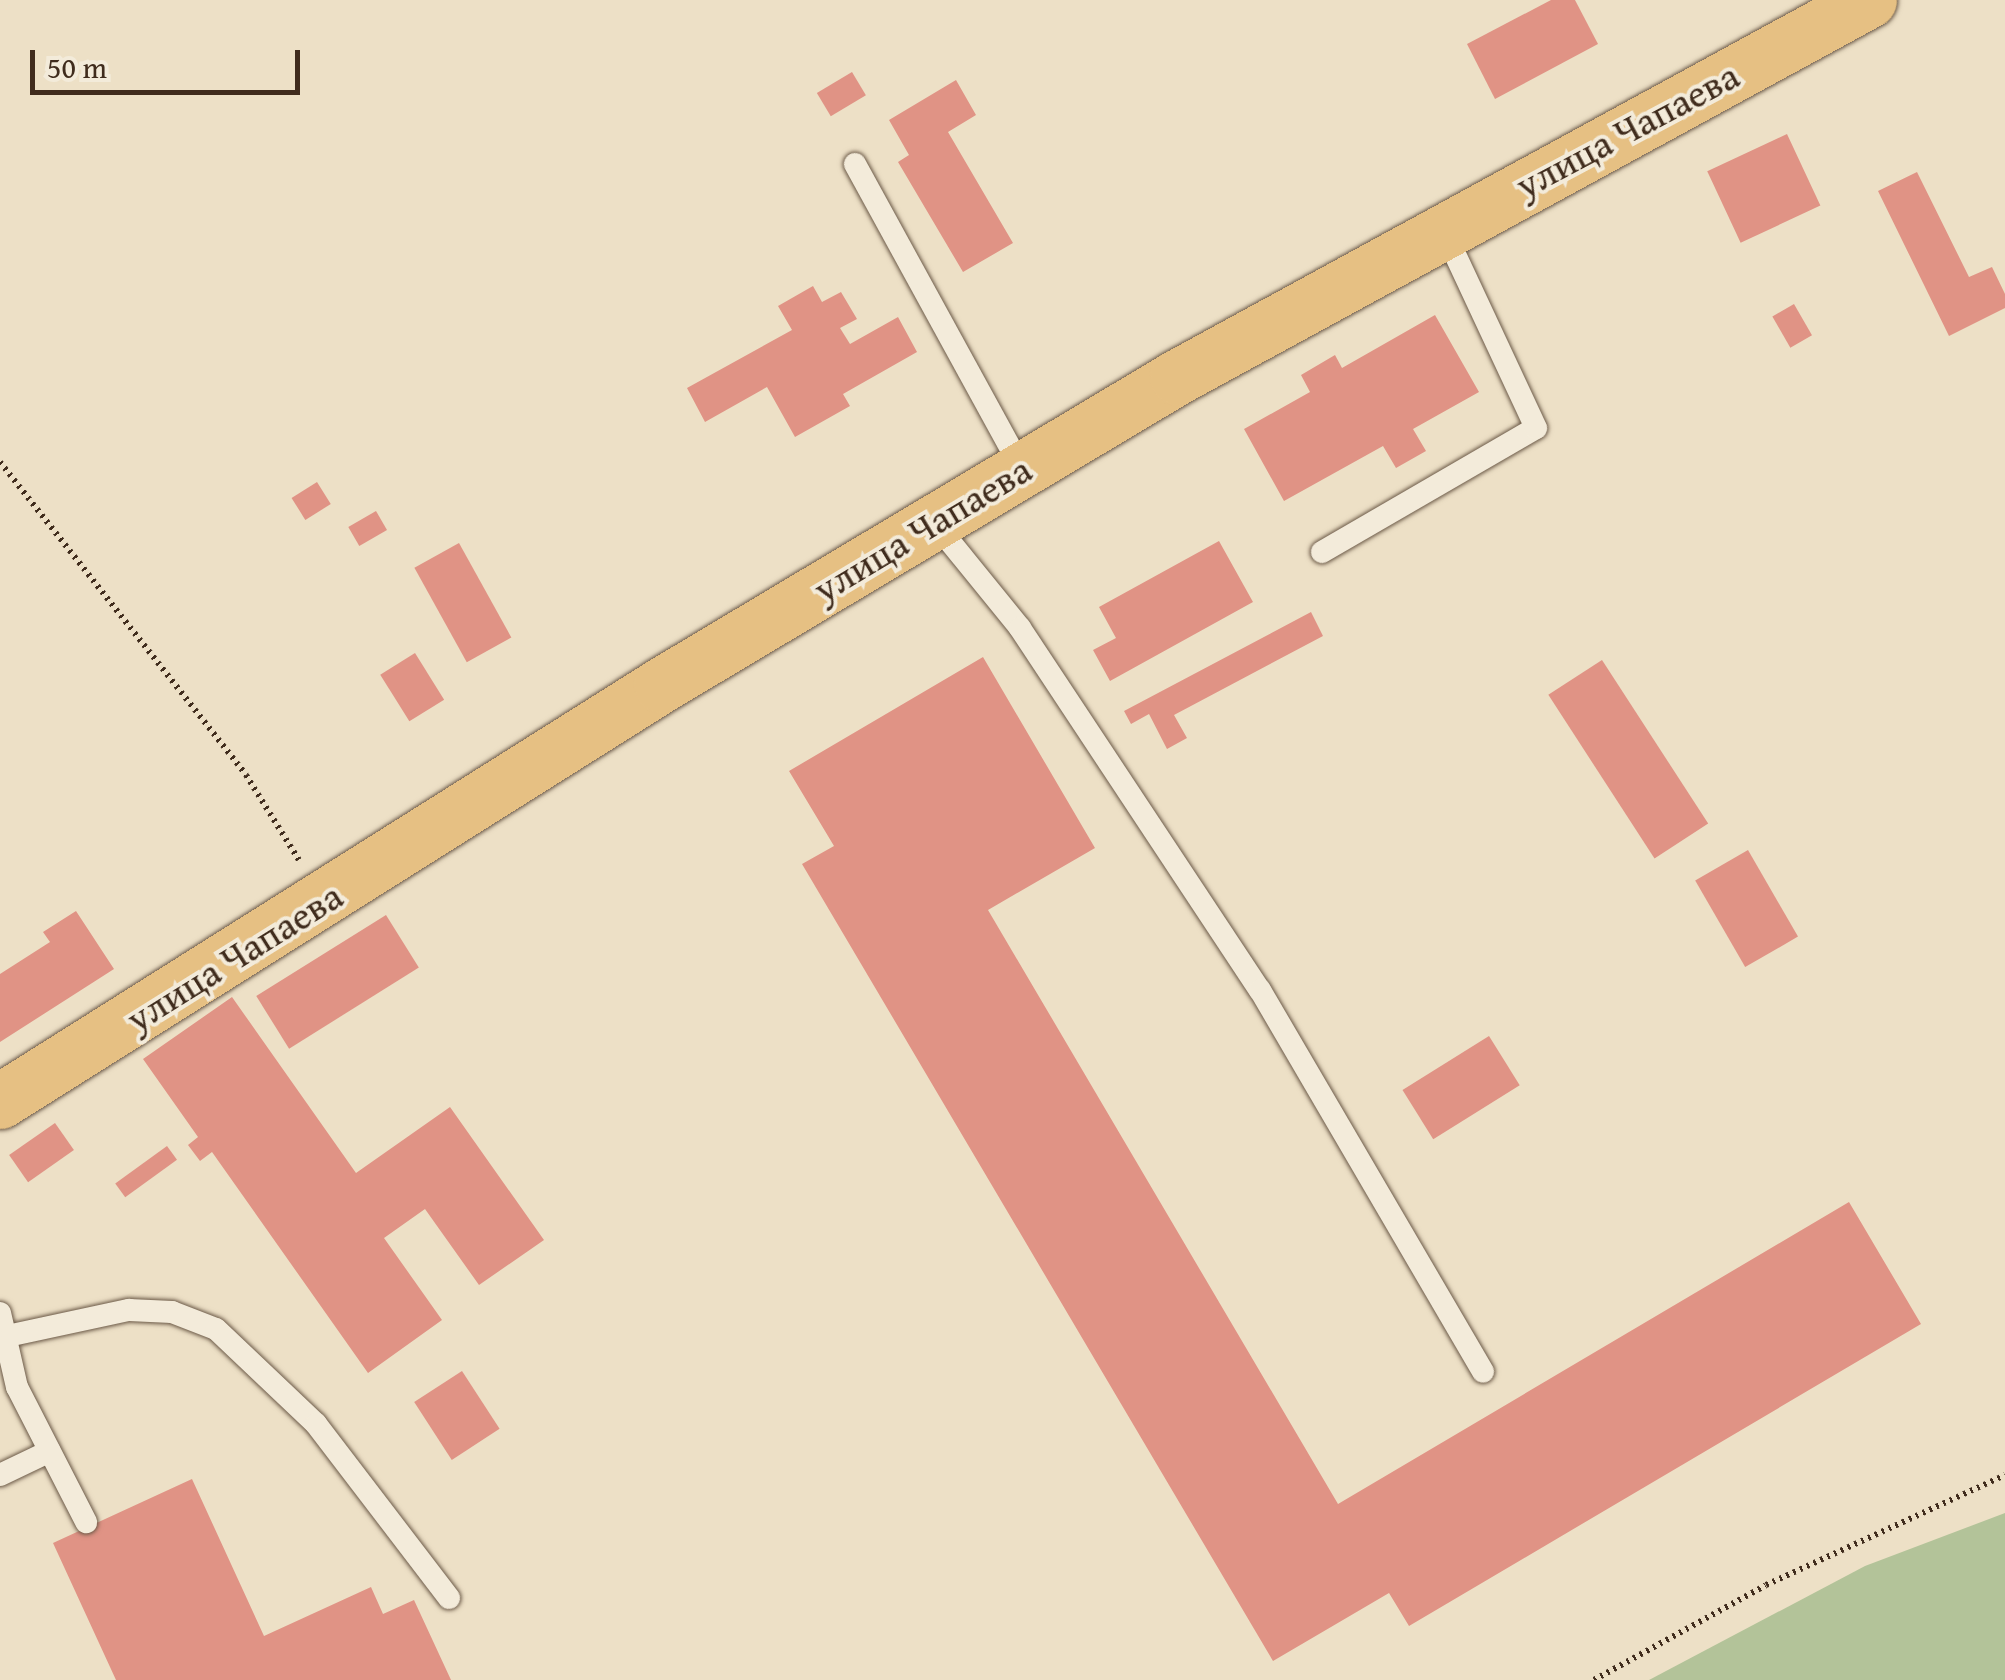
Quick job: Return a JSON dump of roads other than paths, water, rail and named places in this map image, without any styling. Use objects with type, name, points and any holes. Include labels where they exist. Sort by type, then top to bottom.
[{"type":"main road","name":"улица Чапаева","points":[[0,1101],[1022,469],[1808,15],[1869,0]]},
{"type":"lane","points":[[855,164],[1022,469]]},
{"type":"lane","points":[[1322,552],[1536,428],[1443,228]]},
{"type":"lane","points":[[934,522],[1020,628],[1260,990],[1483,1372]]},
{"type":"lane","points":[[12,1335],[130,1310],[172,1312],[216,1329],[316,1424],[449,1598]]},
{"type":"lane","points":[[0,1313],[12,1335],[18,1387],[86,1522]]},
{"type":"lane","points":[[0,1476],[50,1452]]}]
